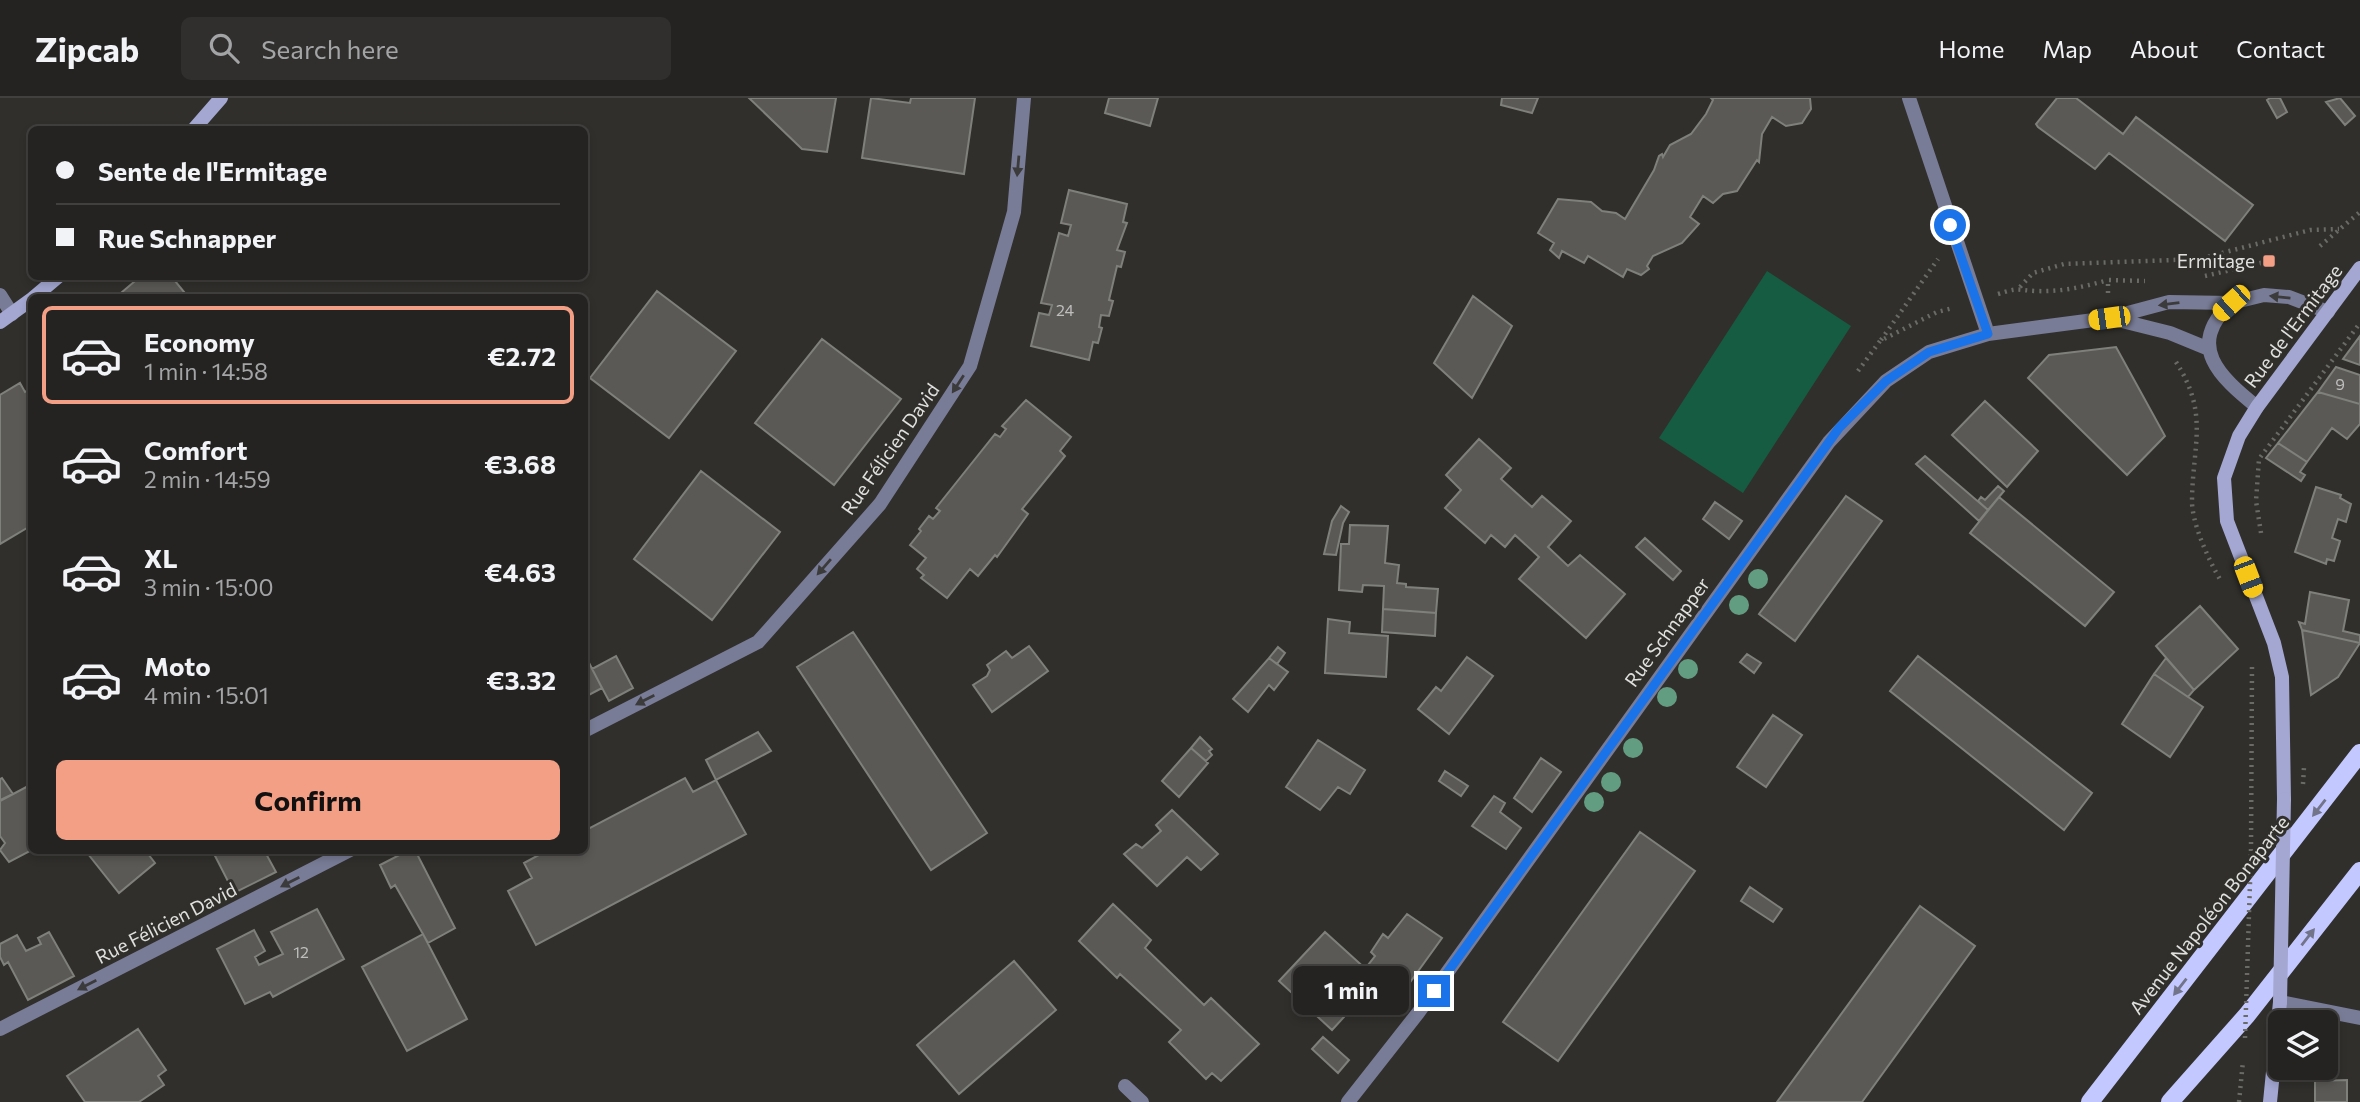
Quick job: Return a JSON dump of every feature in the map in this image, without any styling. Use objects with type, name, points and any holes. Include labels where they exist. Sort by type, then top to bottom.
[{"type":"main road","points":[[196,126],[220,98]]},
{"type":"main road","name":"Rue de l'Ermitage","points":[[2270,1102],[2280,1002],[2284,799],[2282,677],[2274,643],[2227,521],[2223,498],[2229,460],[2257,407],[2360,268]]},
{"type":"main road","points":[[37,294],[54,280]]},
{"type":"main road","points":[[6,318],[28,301]]},
{"type":"main road","name":"Avenue Napoléon Bonaparte","points":[[2090,1102],[2360,753]]},
{"type":"main road","points":[[2170,1102],[2247,1015],[2360,871]]},
{"type":"street","name":"Rue Félicien David","points":[[588,729],[758,642],[880,504],[970,366],[1014,212],[1024,98]]},
{"type":"street","points":[[1909,98],[1975,302],[1988,334]]},
{"type":"street","points":[[0,295],[6,318]]},
{"type":"street","name":"Rue Schnapper","points":[[1348,1102],[1418,1013],[1839,428],[1886,381],[1929,352],[1988,334],[2109,318],[2169,302],[2231,303],[2264,295],[2289,297],[2328,312]]},
{"type":"street","points":[[2231,303],[2218,315],[2210,332],[2208,349],[2213,365],[2228,384],[2257,407]]},
{"type":"street","name":"Rue Schnapper","points":[[2109,318],[2170,333],[2208,349]]},
{"type":"street","name":"Rue Félicien David","points":[[0,1029],[342,854]]},
{"type":"street","points":[[2280,1002],[2360,1018]]},
{"type":"street","points":[[1125,1086],[1142,1102]]},
{"type":"path","points":[[2320,246],[2360,212]]},
{"type":"path","points":[[1975,302],[2020,287],[2033,273],[2064,264],[2199,259],[2310,230],[2339,229]]},
{"type":"path","points":[[1880,341],[1917,285],[1944,252]]},
{"type":"path","points":[[2020,287],[2034,291],[2082,288],[2108,280]]},
{"type":"path","points":[[2262,541],[2256,501],[2259,458],[2360,323]]},
{"type":"path","points":[[2172,356],[2190,384],[2199,434],[2192,502],[2208,559],[2225,587]]},
{"type":"path","points":[[2239,1102],[2245,1038],[2251,852],[2252,660]]},
{"type":"path","points":[[2304,754],[2304,768]]},
{"type":"green space","points":[[1767,271],[1851,326],[1743,493],[1659,438]]},
{"type":"building","points":[[749,98],[836,98],[827,152],[802,149]]},
{"type":"building","points":[[871,98],[910,103],[911,98],[975,98],[964,174],[862,158]]},
{"type":"building","points":[[1109,98],[1158,98],[1150,126],[1105,113]]},
{"type":"building","points":[[1502,98],[1538,98],[1532,113],[1501,105]]},
{"type":"building","points":[[1711,98],[1810,98],[1811,109],[1802,123],[1786,126],[1772,117],[1762,134],[1759,162],[1757,160],[1737,191],[1723,194],[1713,203],[1703,196],[1690,217],[1699,224],[1682,243],[1653,256],[1647,266],[1649,269],[1641,275],[1627,269],[1623,277],[1588,256],[1584,263],[1562,251],[1559,258],[1550,250],[1554,243],[1538,233],[1558,199],[1591,202],[1602,211],[1616,213],[1625,219],[1654,170],[1659,156],[1662,154],[1663,157],[1670,145],[1691,134],[1706,114],[1713,100]]},
{"type":"building","points":[[2057,98],[2076,98],[2123,134],[2136,117],[2253,205],[2225,241],[2109,153],[2095,169],[2038,127],[2036,124]]},
{"type":"building","points":[[2280,98],[2287,112],[2277,118],[2267,100]]},
{"type":"building","points":[[2340,98],[2355,116],[2345,125],[2326,102]]},
{"type":"building","points":[[1069,190],[1127,204],[1123,222],[1127,223],[1117,250],[1125,252],[1121,267],[1117,266],[1109,300],[1113,301],[1109,316],[1101,315],[1099,327],[1102,328],[1098,343],[1093,342],[1089,360],[1031,346],[1039,313],[1049,315],[1052,305],[1041,303],[1059,233],[1068,236],[1071,225],[1061,223]]},
{"type":"building","points":[[136,280],[174,280],[186,294],[120,294]]},
{"type":"building","points":[[657,291],[736,351],[669,438],[590,378]]},
{"type":"building","points":[[1473,296],[1512,326],[1472,398],[1434,363]]},
{"type":"building","points":[[2360,336],[2360,365],[2343,359]]},
{"type":"building","points":[[822,339],[901,399],[834,485],[755,423]]},
{"type":"building","points":[[2116,347],[2165,436],[2127,475],[2028,378],[2049,355]]},
{"type":"building","points":[[2336,367],[2360,375],[2360,404],[2318,392]]},
{"type":"building","points":[[20,383],[25,392],[28,390],[28,527],[0,544],[0,395]]},
{"type":"building","points":[[2318,392],[2360,404],[2360,424],[2347,439],[2332,428],[2307,462],[2278,443]]},
{"type":"building","points":[[1026,400],[1071,437],[1060,451],[1065,456],[1022,509],[1028,514],[997,557],[995,555],[978,576],[970,569],[947,598],[921,578],[924,575],[917,569],[926,558],[910,545],[929,516],[933,519],[940,511],[936,508],[995,434],[1000,437],[1006,429],[1002,426]]},
{"type":"building","points":[[1985,401],[2038,451],[2007,487],[1952,435]]},
{"type":"building","points":[[1479,439],[1511,468],[1501,479],[1532,507],[1542,496],[1571,521],[1548,547],[1568,566],[1580,555],[1625,594],[1586,638],[1519,579],[1539,557],[1515,535],[1505,547],[1491,535],[1485,543],[1445,508],[1461,490],[1446,475]]},
{"type":"building","points":[[2278,443],[2307,462],[2300,472],[2305,475],[2301,481],[2266,458]]},
{"type":"building","points":[[1925,456],[1988,510],[1979,521],[1916,464]]},
{"type":"building","points":[[701,471],[780,532],[712,620],[634,559]]},
{"type":"building","points":[[1998,486],[2004,491],[1988,510],[1978,501],[1981,497],[1985,500]]},
{"type":"building","points":[[2316,487],[2341,495],[2340,498],[2351,504],[2346,522],[2338,519],[2332,538],[2340,541],[2334,561],[2327,559],[2326,564],[2295,552]]},
{"type":"building","points":[[1846,496],[1882,521],[1795,641],[1759,614]]},
{"type":"building","points":[[1999,497],[2114,592],[2085,626],[1970,533]]},
{"type":"building","points":[[1715,502],[1742,521],[1729,539],[1703,519]]},
{"type":"building","points":[[1341,506],[1349,512],[1343,523],[1336,555],[1324,554],[1332,521]]},
{"type":"building","points":[[1350,525],[1388,526],[1385,563],[1399,565],[1397,583],[1406,584],[1406,587],[1438,589],[1436,613],[1383,609],[1384,586],[1363,585],[1362,592],[1339,590],[1341,544],[1349,544]]},
{"type":"building","points":[[1645,538],[1681,571],[1673,580],[1636,547]]},
{"type":"building","points":[[2310,592],[2349,600],[2343,631],[2360,635],[2360,643],[2302,630],[2299,622],[2305,624]]},
{"type":"building","points":[[2200,606],[2238,649],[2194,690],[2156,646]]},
{"type":"building","points":[[1383,609],[1436,613],[1435,636],[1382,632]]},
{"type":"building","points":[[1328,619],[1350,622],[1349,633],[1388,636],[1386,677],[1325,673]]},
{"type":"building","points":[[2302,630],[2360,643],[2338,677],[2311,695]]},
{"type":"building","points":[[853,632],[987,833],[931,870],[797,667]]},
{"type":"building","points":[[1029,646],[1048,671],[992,712],[973,685],[987,676],[990,670],[987,665],[1006,651],[1012,658]]},
{"type":"building","points":[[1278,647],[1285,653],[1277,664],[1269,658]]},
{"type":"building","points":[[1747,654],[1761,663],[1754,673],[1740,662]]},
{"type":"building","points":[[616,656],[633,688],[609,701],[592,669]]},
{"type":"building","points":[[1918,656],[2092,793],[2064,830],[1890,691]]},
{"type":"building","points":[[1467,657],[1493,676],[1449,734],[1418,709],[1436,687],[1441,691]]},
{"type":"building","points":[[1269,658],[1288,672],[1274,690],[1269,685],[1248,712],[1233,699]]},
{"type":"building","points":[[2166,658],[2194,690],[2188,697],[2154,674]]},
{"type":"building","points":[[588,661],[602,688],[588,695]]},
{"type":"building","points":[[2154,674],[2203,707],[2170,757],[2122,724]]},
{"type":"building","points":[[1773,715],[1802,735],[1766,787],[1737,767]]},
{"type":"building","points":[[758,732],[771,751],[716,780],[706,760]]},
{"type":"building","points":[[1200,737],[1212,749],[1209,751],[1212,755],[1206,761],[1191,748]]},
{"type":"building","points":[[1318,740],[1365,770],[1350,794],[1338,787],[1320,810],[1286,787]]},
{"type":"building","points":[[1191,748],[1208,763],[1179,797],[1162,781]]},
{"type":"building","points":[[1541,758],[1561,772],[1532,812],[1514,798]]},
{"type":"building","points":[[1445,771],[1468,786],[1461,796],[1439,781]]},
{"type":"building","points":[[2,778],[13,794],[0,800],[0,779]]},
{"type":"building","points":[[685,778],[693,792],[716,780],[746,834],[536,945],[508,891],[532,878],[524,863],[541,854],[588,854],[588,829]]},
{"type":"building","points":[[28,786],[28,852],[9,862],[0,850],[5,843],[0,836],[0,801]]},
{"type":"building","points":[[1494,796],[1505,803],[1500,812],[1521,828],[1506,849],[1472,826]]},
{"type":"building","points":[[1172,810],[1218,854],[1201,870],[1187,857],[1157,886],[1124,854],[1136,844],[1142,848],[1161,831],[1156,825]]},
{"type":"building","points":[[1640,832],[1695,871],[1558,1061],[1503,1022]]},
{"type":"building","points":[[88,854],[148,854],[155,863],[119,893]]},
{"type":"building","points":[[214,854],[266,854],[276,872],[234,893]]},
{"type":"building","points":[[401,854],[417,854],[455,928],[428,943],[395,885],[391,888],[380,865]]},
{"type":"building","points":[[1750,887],[1782,909],[1773,922],[1741,901]]},
{"type":"building","points":[[1113,904],[1151,940],[1145,948],[1204,1005],[1211,998],[1259,1044],[1221,1081],[1212,1073],[1206,1079],[1169,1042],[1181,1030],[1120,974],[1117,978],[1079,941]]},
{"type":"building","points":[[1920,906],[1975,946],[1862,1102],[1777,1102]]},
{"type":"building","points":[[317,909],[344,959],[273,997],[270,992],[245,1004],[217,949],[254,930],[265,951],[255,957],[259,965],[283,954],[271,932]]},
{"type":"building","points":[[1407,914],[1442,938],[1398,999],[1365,969],[1375,956],[1371,952],[1383,934],[1388,938]]},
{"type":"building","points":[[49,932],[74,976],[28,1000],[8,962],[4,965],[0,957],[0,944],[17,935],[26,951],[41,944],[38,938]]},
{"type":"building","points":[[1325,932],[1378,980],[1332,1030],[1279,981]]},
{"type":"building","points":[[423,934],[467,1019],[407,1051],[362,967]]},
{"type":"building","points":[[1014,961],[1056,1010],[959,1094],[917,1045]]},
{"type":"building","points":[[138,1029],[166,1070],[158,1076],[164,1085],[139,1102],[85,1102],[67,1076]]},
{"type":"building","points":[[1323,1037],[1349,1060],[1338,1073],[1312,1049]]},
{"type":"building","points":[[2347,1080],[2347,1102],[2315,1102],[2315,1081]]},
{"type":"place","name":"Ermitage","points":[[2269,261]]},
{"type":"route","points":[[1434,991],[1839,428],[1886,381],[1929,352],[1988,334],[1950,225]]}]
